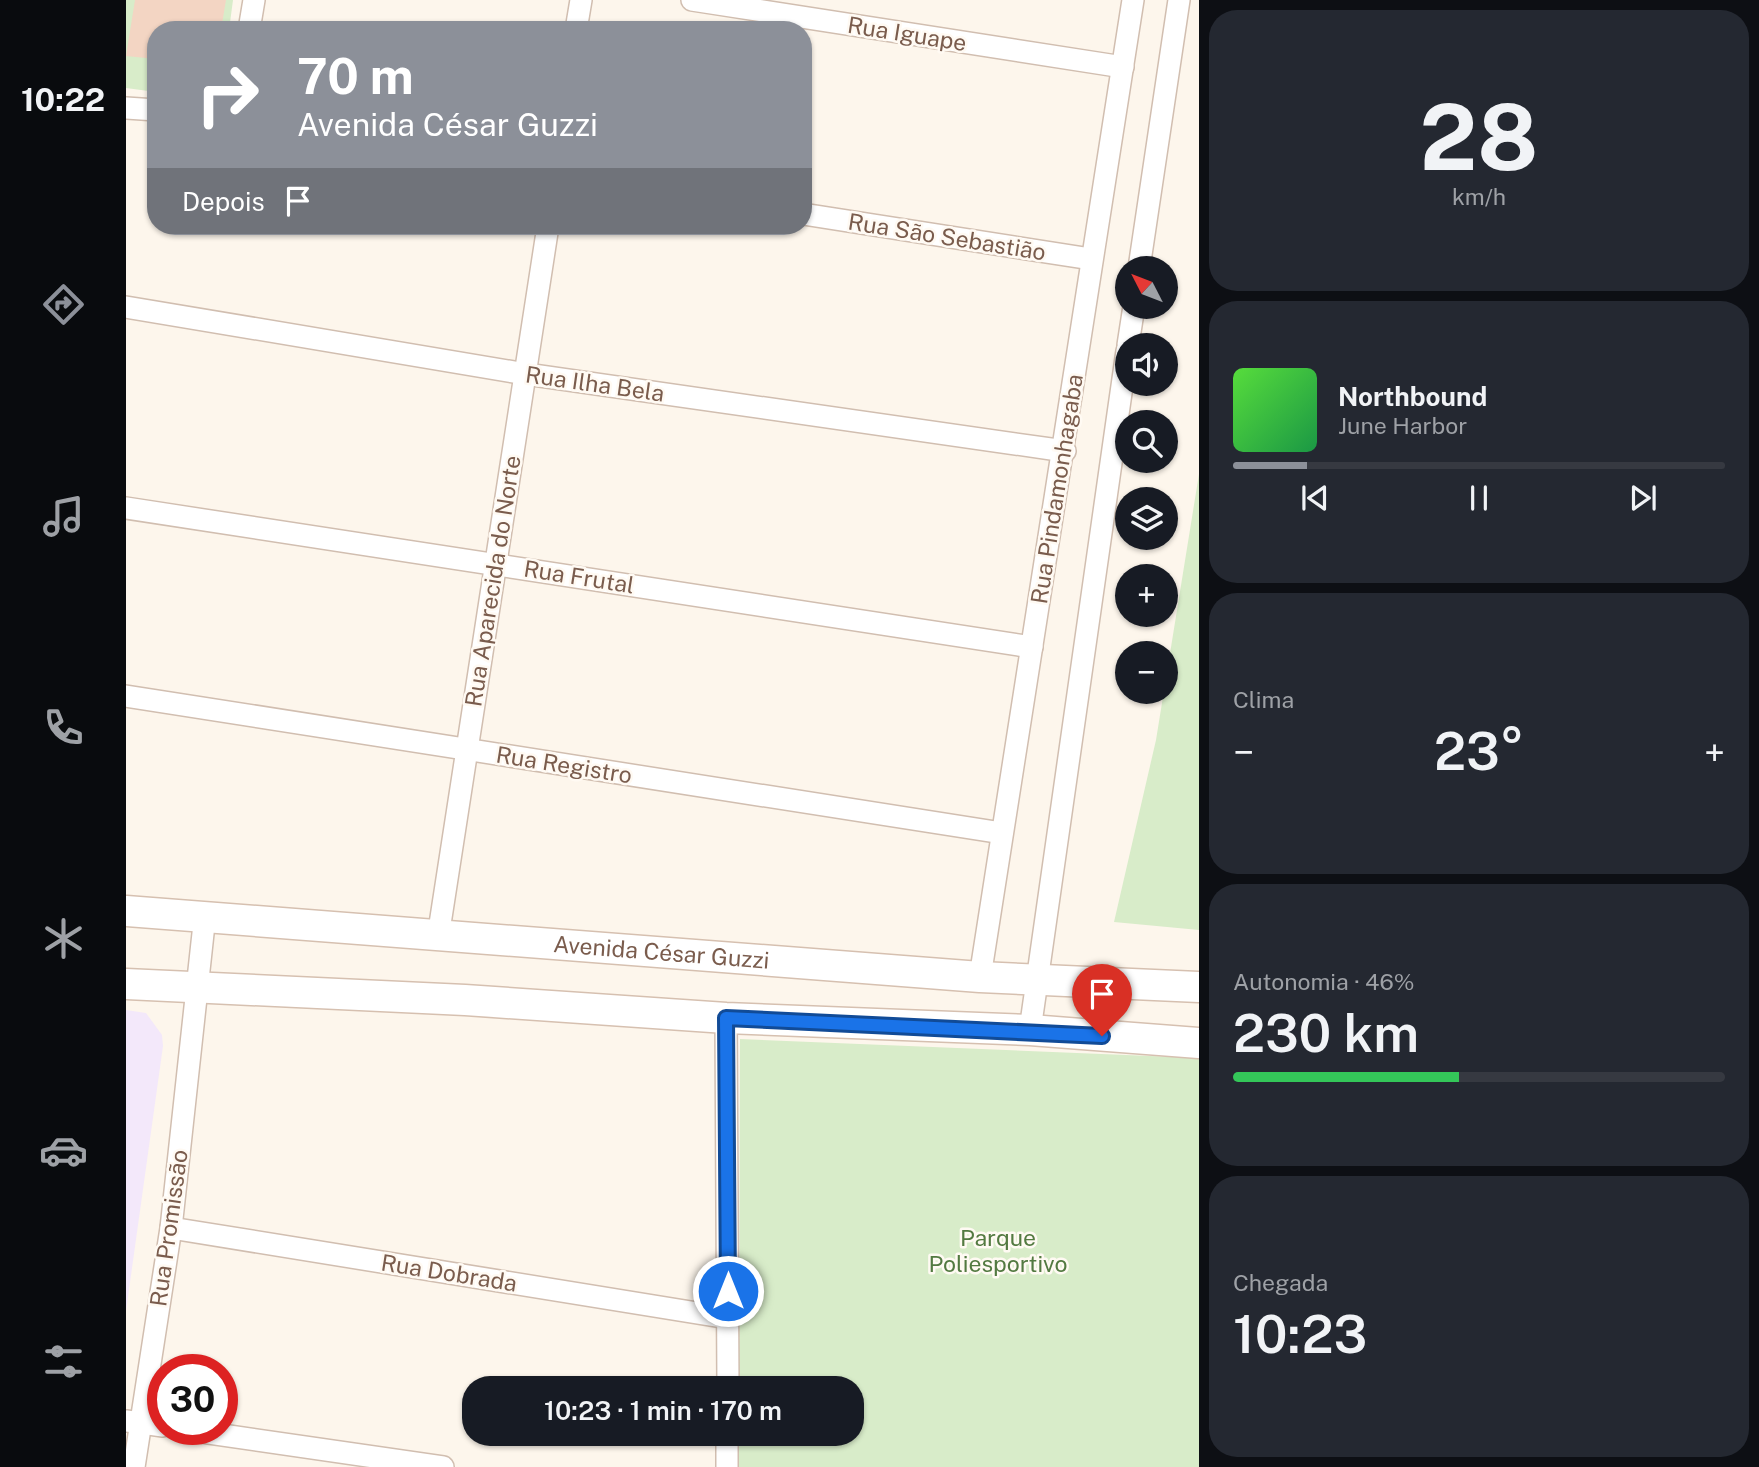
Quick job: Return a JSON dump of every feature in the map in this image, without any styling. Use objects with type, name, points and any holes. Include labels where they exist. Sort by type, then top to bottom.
[{"type":"street","points":[[250,21],[254,0]]},
{"type":"street","points":[[577,21],[580,0]]},
{"type":"street","name":"Rua Iguape","points":[[692,0],[1123,67]]},
{"type":"street","name":"Rua Pindamonhagaba","points":[[980,977],[1065,451],[1091,259],[1133,0]]},
{"type":"street","points":[[1141,256],[1179,0]]},
{"type":"street","points":[[126,107],[147,109]]},
{"type":"street","name":"Rua São Sebastião","points":[[812,215],[1091,259]]},
{"type":"street","name":"Rua Aparecida do Norte","points":[[438,937],[547,235]]},
{"type":"street","name":"Rua Ilha Bela","points":[[126,307],[526,374],[1065,451]]},
{"type":"street","points":[[1030,1030],[1120,396]]},
{"type":"street","name":"Rua Frutal","points":[[126,508],[1032,647]]},
{"type":"street","name":"Rua Registro","points":[[126,696],[1002,833]]},
{"type":"street","name":"Avenida César Guzzi","points":[[126,911],[980,977],[1199,988]]},
{"type":"street","name":"Rua Promissão","points":[[134,1467],[133,1422],[171,1228],[205,915]]},
{"type":"street","points":[[126,984],[465,1000],[726,1018],[1030,1030],[1199,1043]]},
{"type":"street","points":[[726,1018],[728,1376]]},
{"type":"street","name":"Rua Dobrada","points":[[171,1228],[728,1318]]},
{"type":"street","points":[[238,1437],[443,1467]]},
{"type":"street","points":[[727,1446],[727,1467]]},
{"type":"shaded area","points":[[126,1010],[146,1013],[162,1035],[163,1046],[126,1311]]},
{"type":"green space","points":[[126,0],[233,0],[230,21],[147,21],[147,91],[126,88]]},
{"type":"green space","points":[[1199,474],[1199,930],[1114,922],[1162,704],[1178,704],[1178,641],[1172,641],[1174,627],[1178,627],[1178,604]]},
{"type":"green space","name":"Parque Poliesportivo","points":[[740,1039],[1199,1058],[1199,1467],[736,1467],[737,1446],[864,1446],[864,1376],[739,1376]]},
{"type":"building","points":[[135,0],[226,0],[222,21],[147,21],[147,58],[126,56]]},
{"type":"route","points":[[728,1291],[726,1018],[1030,1030],[1102,1036]]}]
